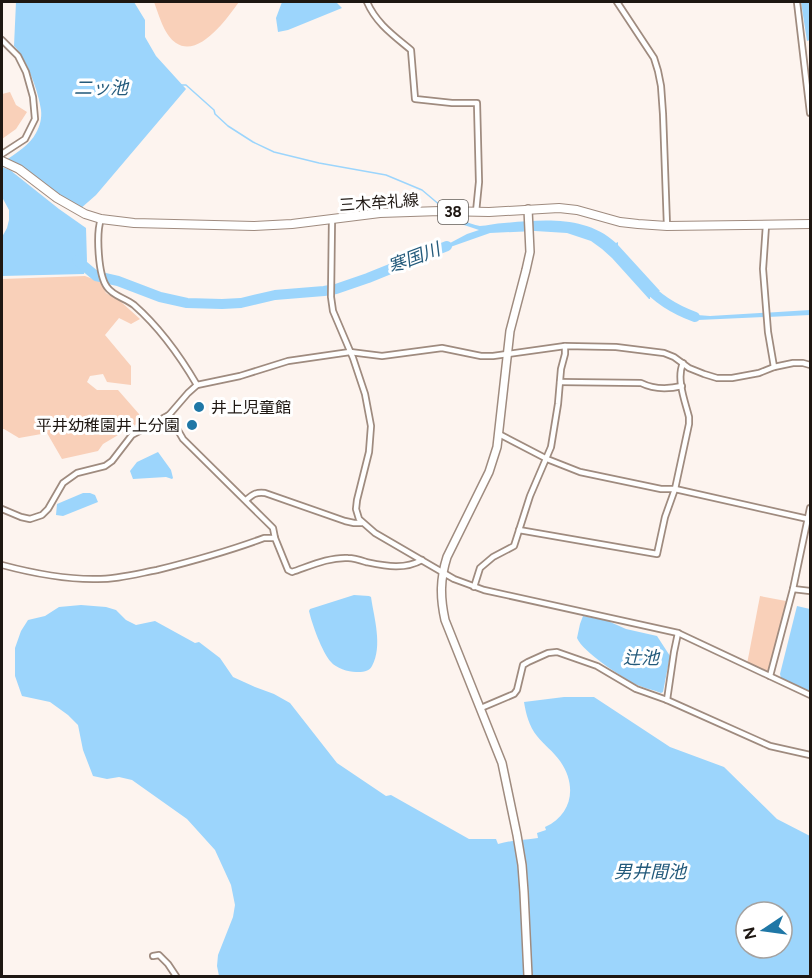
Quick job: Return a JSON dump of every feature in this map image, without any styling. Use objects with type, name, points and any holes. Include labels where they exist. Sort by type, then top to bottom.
[{"type":"main road","name":"三木牟礼線","points":[[2,161],[19,169],[85,214],[134,223],[254,226],[380,213],[559,208],[577,210],[620,222],[667,226],[810,224]]},
{"type":"street","points":[[367,2],[372,14],[380,23],[411,50],[415,99],[477,103],[479,182],[476,212]]},
{"type":"street","points":[[617,2],[654,58],[659,79],[663,114],[667,226]]},
{"type":"street","points":[[797,2],[810,112]]},
{"type":"street","points":[[2,40],[18,56],[26,72],[33,97],[35,120],[25,139],[2,154]]},
{"type":"street","points":[[802,48],[810,45]]},
{"type":"street","points":[[528,209],[530,252],[513,315],[497,447],[489,472],[447,556],[440,589],[445,620],[502,763],[517,835],[524,892],[528,976]]},
{"type":"street","points":[[98,218],[98,244],[104,283],[112,292],[131,303],[164,337],[196,385]]},
{"type":"street","points":[[332,219],[331,297],[333,311],[366,394],[370,426],[369,452],[356,510],[362,523],[454,579],[474,587],[678,633],[810,695]]},
{"type":"street","points":[[766,225],[762,259],[767,322],[774,367]]},
{"type":"street","points":[[474,587],[480,567],[514,546],[530,496],[547,459],[553,436],[565,346]]},
{"type":"street","points":[[2,509],[30,519],[42,515],[63,483],[70,477],[105,466],[112,461],[132,435],[170,416],[196,385],[240,376],[288,361],[350,352],[382,356],[442,348],[481,356],[565,346],[616,347],[664,353],[689,368],[717,378],[759,373],[793,363],[810,365]]},
{"type":"street","points":[[519,530],[657,554],[665,517],[675,489],[689,417],[680,370],[683,363]]},
{"type":"street","points":[[560,382],[641,383],[647,386],[671,388],[682,386]]},
{"type":"street","points":[[170,416],[183,439],[273,528],[288,570],[292,572],[332,559],[350,557],[400,567],[413,565],[422,560]]},
{"type":"street","points":[[499,434],[547,459],[580,472],[654,488],[675,489],[808,519]]},
{"type":"street","points":[[246,500],[252,494],[265,493],[354,524],[362,523]]},
{"type":"street","points":[[770,676],[793,589],[810,508]]},
{"type":"street","points":[[2,565],[31,573],[68,578],[118,578],[187,562],[264,538],[275,538]]},
{"type":"street","points":[[793,589],[810,591]]},
{"type":"street","points":[[666,700],[678,633]]},
{"type":"street","points":[[481,708],[514,694],[523,665],[549,653],[557,652],[597,666],[636,688],[770,746],[810,755]]},
{"type":"street","points":[[153,956],[159,955],[176,976]]},
{"type":"shaded area","points":[[154,2],[239,2],[212,34],[194,45],[185,46],[176,43],[168,35]]},
{"type":"shaded area","points":[[10,92],[16,105],[27,112],[16,129],[2,139],[2,94]]},
{"type":"shaded area","points":[[85,276],[101,282],[106,293],[120,301],[140,319],[131,324],[119,318],[105,335],[131,366],[131,385],[107,382],[103,374],[90,376],[87,382],[97,390],[118,390],[139,414],[140,422],[103,444],[98,451],[62,459],[47,433],[19,438],[2,429],[2,279]]},
{"type":"shaded area","points":[[760,596],[786,601],[769,675],[747,664]]},
{"type":"water","name":"二ッ池","points":[[16,2],[134,2],[145,20],[145,37],[156,56],[186,89],[96,195],[80,209],[5,161],[30,141],[39,128],[41,116],[35,85],[23,58],[14,46]]},
{"type":"water","points":[[282,2],[336,2],[342,8],[278,32],[276,18]]},
{"type":"water","points":[[801,2],[810,2],[810,40],[807,41]]},
{"type":"water","points":[[2,167],[10,170],[86,228],[87,261],[84,274],[2,276],[2,237],[7,228],[9,210],[2,197]]},
{"type":"water","points":[[462,220],[480,226],[563,221],[591,228],[616,243],[618,242],[618,245],[660,291],[655,292],[649,299],[602,249],[591,241],[567,233],[535,231],[490,233],[435,251],[479,230],[461,224]]},
{"type":"water","points":[[810,310],[810,315],[698,320],[687,317],[684,313],[710,316]]},
{"type":"water","points":[[158,452],[171,470],[173,478],[133,479],[130,471],[137,462]]},
{"type":"water","points":[[83,493],[95,495],[98,502],[63,516],[56,515],[57,504]]},
{"type":"water","points":[[354,595],[371,597],[377,632],[375,658],[371,668],[363,672],[346,670],[331,662],[321,645],[309,611]]},
{"type":"water","name":"男井間池","points":[[81,605],[106,607],[116,610],[126,620],[136,625],[155,621],[195,643],[199,642],[220,658],[233,677],[290,703],[337,763],[386,796],[391,795],[469,839],[496,839],[498,844],[538,838],[537,833],[546,830],[545,827],[562,815],[569,798],[569,780],[565,770],[557,757],[534,732],[528,720],[524,702],[564,697],[594,697],[670,747],[724,767],[777,819],[810,836],[810,976],[219,976],[218,955],[233,917],[235,905],[231,885],[215,850],[187,819],[132,780],[93,776],[83,750],[78,725],[50,702],[22,696],[15,676],[15,648],[28,620],[45,616],[59,607]]},
{"type":"water","points":[[797,606],[810,609],[810,693],[781,678],[780,674]]},
{"type":"water","name":"辻池","points":[[583,616],[657,636],[670,656],[663,692],[633,683],[586,650],[577,638]]},
{"type":"waterway","points":[[181,85],[186,85],[228,126],[274,152],[386,175],[422,190],[441,206]]},
{"type":"waterway","name":"寒国川","points":[[77,260],[96,276],[118,281],[160,297],[187,303],[222,304],[241,303],[275,295],[336,289],[447,246]]},
{"type":"waterway","name":"寒国川","points":[[644,283],[667,303],[695,317]]},
{"type":"place","name":"井上児童館","points":[[199,407]]},
{"type":"place","name":"平井幼稚園井上分園","points":[[192,425]]}]
